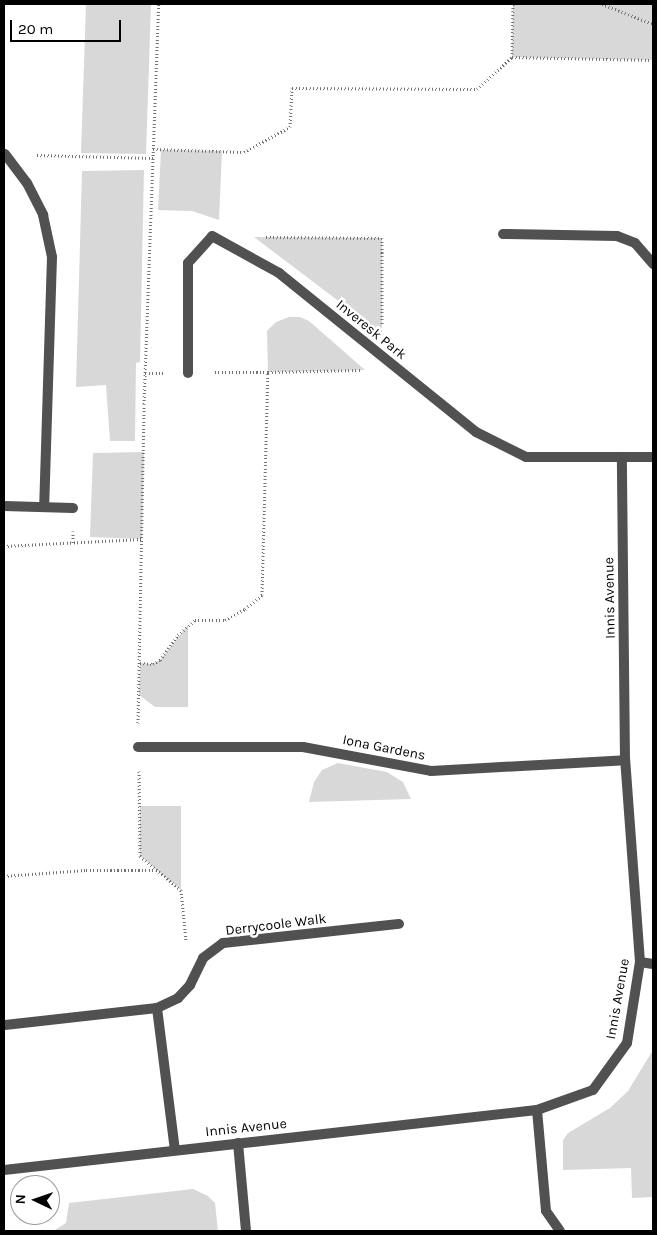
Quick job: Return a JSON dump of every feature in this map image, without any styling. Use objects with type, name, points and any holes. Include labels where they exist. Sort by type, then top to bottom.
[{"type":"street","points":[[4,154],[27,183],[43,215],[52,257],[44,507]]},
{"type":"street","points":[[503,234],[617,236],[635,244],[653,264]]},
{"type":"street","name":"Inveresk Park","points":[[188,373],[188,264],[212,236],[279,273],[476,432],[526,458],[653,457]]},
{"type":"street","name":"Innis Avenue","points":[[4,1170],[238,1142],[537,1110],[593,1090],[627,1043],[640,962],[625,760],[622,458]]},
{"type":"street","points":[[4,506],[73,508]]},
{"type":"street","name":"Iona Gardens","points":[[138,747],[303,747],[431,771],[625,760]]},
{"type":"street","name":"Derrycoole Walk","points":[[5,1025],[157,1008],[178,998],[190,984],[203,958],[223,943],[399,924]]},
{"type":"street","points":[[640,962],[653,964]]},
{"type":"street","points":[[157,1008],[175,1150]]},
{"type":"street","points":[[537,1110],[546,1211],[560,1231]]},
{"type":"street","points":[[238,1142],[246,1231]]},
{"type":"path","points":[[159,4],[142,539],[138,747],[140,856],[181,890],[190,984]]},
{"type":"path","points":[[512,57],[514,4]]},
{"type":"path","points":[[602,4],[653,24]]},
{"type":"path","points":[[154,149],[244,152],[290,127],[292,88],[478,89],[512,57],[653,60]]},
{"type":"path","points":[[4,154],[154,158]]},
{"type":"path","points":[[264,237],[382,238],[381,356]]},
{"type":"path","points":[[146,373],[398,369]]},
{"type":"path","points":[[140,664],[152,664],[160,660],[178,635],[195,620],[225,620],[245,609],[262,595],[268,372]]},
{"type":"path","points":[[4,546],[142,539]]},
{"type":"path","points":[[4,876],[86,870],[157,870]]},
{"type":"shaded area","points":[[86,4],[151,4],[146,154],[81,153]]},
{"type":"shaded area","points":[[513,4],[653,4],[653,60],[512,57]]},
{"type":"shaded area","points":[[161,150],[222,151],[219,220],[192,211],[158,210]]},
{"type":"shaded area","points":[[144,170],[140,362],[136,363],[135,441],[110,441],[106,385],[76,387],[82,171]]},
{"type":"shaded area","points":[[254,237],[382,238],[382,334]]},
{"type":"shaded area","points":[[289,317],[300,317],[309,321],[365,370],[268,372],[267,331],[276,322]]},
{"type":"shaded area","points":[[144,452],[142,539],[90,537],[93,453]]},
{"type":"shaded area","points":[[188,625],[188,707],[155,707],[139,695],[140,663],[152,664],[160,660]]},
{"type":"shaded area","points":[[338,763],[387,772],[403,782],[411,799],[309,802],[314,782],[322,770]]},
{"type":"shaded area","points":[[140,806],[181,806],[181,890],[140,856]]},
{"type":"shaded area","points":[[653,1050],[653,1197],[632,1198],[631,1168],[563,1170],[563,1140],[568,1133],[610,1108],[628,1091]]},
{"type":"shaded area","points":[[193,1189],[208,1196],[215,1203],[218,1231],[48,1231],[55,1230],[66,1223],[69,1203]]}]
